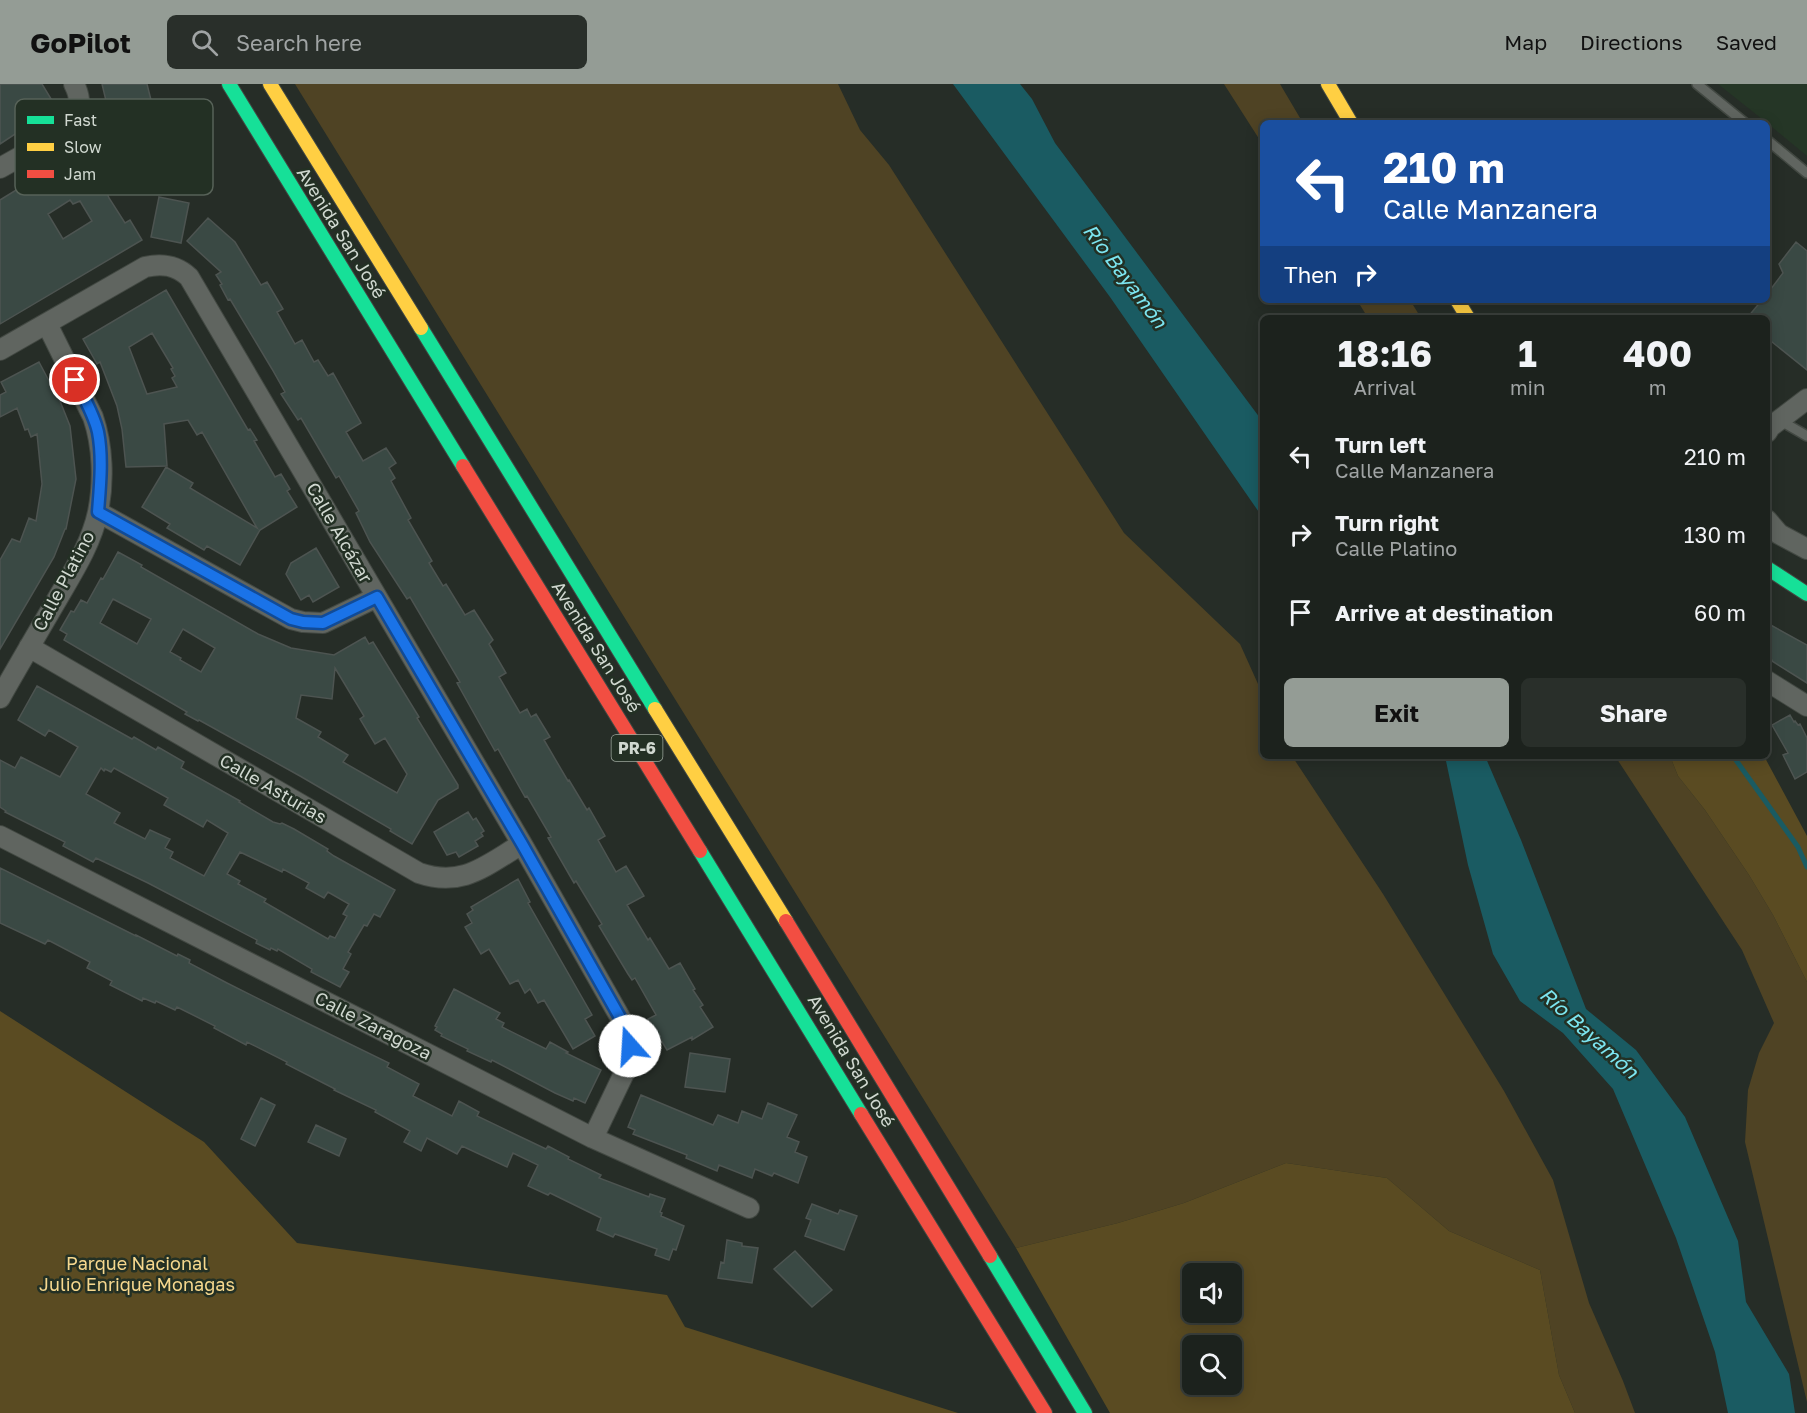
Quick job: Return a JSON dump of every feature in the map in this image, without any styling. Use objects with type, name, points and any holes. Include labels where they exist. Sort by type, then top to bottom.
[{"type":"main road","name":"Avenida San José","points":[[229,84],[1045,1413]]},
{"type":"main road","name":"Avenida San José","points":[[270,84],[898,1103],[1085,1413]]},
{"type":"main road","points":[[1328,84],[1349,120]]},
{"type":"main road","points":[[1770,570],[1807,594]]},
{"type":"street","points":[[74,84],[79,99]]},
{"type":"street","points":[[0,168],[15,160]]},
{"type":"street","name":"Calle Alcázar","points":[[0,350],[145,267],[156,264],[176,267],[189,277],[522,844],[629,1033],[628,1065],[592,1138]]},
{"type":"street","name":"Calle Platino","points":[[0,698],[76,566],[98,512],[101,476],[98,431],[47,324]]},
{"type":"street","points":[[1773,426],[1807,399]]},
{"type":"street","points":[[98,512],[291,619],[323,623],[377,597]]},
{"type":"street","points":[[1770,524],[1779,534],[1807,549]]},
{"type":"street","name":"Calle Asturias","points":[[29,647],[419,873],[437,878],[454,879],[470,874],[522,844]]},
{"type":"street","points":[[1770,683],[1807,706]]},
{"type":"street","name":"Calle Zaragoza","points":[[0,836],[592,1138],[749,1209]]},
{"type":"lane","points":[[1697,84],[1741,120]]},
{"type":"lane","points":[[1770,142],[1807,172]]},
{"type":"lane","points":[[1773,426],[1807,436]]},
{"type":"shaded area","points":[[295,84],[838,84],[860,130],[889,165],[1124,533],[1240,644],[1260,688],[1260,759],[1294,759],[1383,894],[1504,1091],[1553,1180],[1589,1303],[1635,1413],[1575,1413],[1559,1375],[1540,1270],[1449,1231],[1387,1178],[1286,1163],[1184,1203],[1118,1223],[1016,1248]]},
{"type":"shaded area","points":[[1224,84],[1280,84],[1301,120],[1260,120],[1260,140]]},
{"type":"shaded area","points":[[1718,84],[1807,84],[1807,156],[1770,125],[1770,120],[1763,120]]},
{"type":"shaded area","points":[[1359,303],[1412,303],[1419,315],[1366,315]]},
{"type":"shaded area","points":[[1617,759],[1671,759],[1678,776],[1705,810],[1749,875],[1773,915],[1807,982],[1807,1402],[1745,1142],[1748,1090],[1759,1053],[1774,1023],[1742,950]]},
{"type":"green space","points":[[1671,759],[1766,759],[1807,836],[1807,982],[1773,915],[1749,875],[1705,810],[1678,776]]},
{"type":"green space","name":"Parque Nacional Julio Enrique Monagas","points":[[0,1011],[204,1142],[297,1243],[667,1295],[685,1327],[958,1413],[0,1413]]},
{"type":"green space","points":[[1286,1163],[1387,1178],[1449,1231],[1540,1270],[1559,1375],[1575,1413],[1110,1413],[1016,1248],[1118,1223],[1184,1203]]},
{"type":"water","name":"Río Bayamón","points":[[953,84],[1020,84],[1032,99],[1055,143],[1260,418],[1260,514],[1110,297]]},
{"type":"water","name":"Río Bayamón","points":[[1444,759],[1486,759],[1521,840],[1586,1009],[1636,1050],[1685,1117],[1738,1241],[1746,1302],[1789,1374],[1795,1413],[1728,1413],[1715,1352],[1676,1238],[1613,1089],[1563,1033],[1520,1001],[1493,954],[1468,865]]},
{"type":"building","points":[[0,84],[42,84],[51,99],[15,99],[15,134],[0,144]]},
{"type":"building","points":[[102,84],[147,84],[151,99],[106,99]]},
{"type":"building","points":[[15,191],[15,195],[108,195],[125,223],[130,220],[142,240],[0,324],[0,200]],"holes":[[[70,200],[73,204],[80,201],[92,221],[63,239],[48,214]]]},
{"type":"building","points":[[159,197],[189,203],[181,243],[151,237]]},
{"type":"building","points":[[208,218],[235,242],[261,285],[267,282],[283,309],[277,312],[295,344],[302,340],[314,362],[318,360],[328,376],[333,373],[361,423],[346,432],[363,461],[386,448],[396,463],[389,468],[395,478],[391,481],[411,518],[408,520],[432,561],[429,563],[443,586],[446,584],[465,615],[474,610],[493,640],[489,644],[506,673],[499,677],[520,713],[527,709],[531,717],[536,714],[550,737],[544,740],[605,836],[598,840],[616,872],[626,866],[644,896],[627,905],[648,940],[650,938],[669,969],[680,963],[695,989],[693,990],[703,1005],[700,1007],[713,1027],[692,1040],[692,1037],[667,1050],[648,1019],[656,1015],[635,978],[632,980],[628,974],[599,926],[602,924],[576,881],[574,883],[548,838],[551,837],[527,796],[525,797],[498,749],[495,751],[457,683],[460,682],[410,597],[407,599],[370,542],[356,513],[359,511],[339,476],[336,478],[301,418],[298,420],[281,394],[285,392],[220,285],[222,284],[216,275],[221,272],[187,241]]},
{"type":"building","points":[[1796,242],[1807,251],[1807,370],[1770,340],[1770,315],[1750,315],[1760,303],[1770,303],[1770,290],[1783,273],[1779,264]]},
{"type":"building","points":[[166,290],[248,430],[250,429],[257,440],[254,441],[275,477],[281,474],[290,489],[287,491],[297,507],[260,530],[240,565],[207,546],[204,550],[167,528],[170,524],[142,507],[166,467],[193,483],[190,488],[257,528],[202,432],[197,435],[188,420],[164,424],[167,466],[126,467],[117,406],[100,362],[97,364],[83,339]],"holes":[[[152,333],[173,368],[171,369],[175,376],[172,378],[177,387],[147,394],[129,347]]]},
{"type":"building","points":[[39,362],[58,396],[70,426],[76,479],[66,529],[54,557],[0,649],[0,560],[12,539],[20,542],[29,518],[36,521],[42,484],[37,434],[31,437],[28,429],[25,430],[17,408],[0,417],[0,395],[6,392],[1,382]]},
{"type":"building","points":[[316,548],[339,587],[313,602],[309,595],[301,600],[286,574],[291,563]]},
{"type":"building","points":[[118,552],[258,634],[291,648],[334,655],[365,637],[369,644],[373,642],[419,717],[417,718],[458,788],[438,800],[412,844],[390,831],[391,829],[300,776],[185,714],[187,712],[64,640],[67,634],[60,630],[71,611],[74,612],[81,600],[87,603],[101,578],[103,579]],"holes":[[[113,599],[151,619],[137,644],[100,623]],[[183,629],[215,648],[201,672],[170,652]],[[335,668],[364,716],[360,719],[375,744],[385,738],[407,774],[397,793],[343,762],[348,755],[318,737],[321,732],[296,718],[301,695],[332,699]]]},
{"type":"building","points":[[1770,625],[1807,645],[1807,683],[1772,661],[1770,658]]},
{"type":"building","points":[[37,686],[132,739],[134,737],[156,750],[158,747],[184,762],[181,768],[273,822],[282,823],[294,829],[328,849],[327,851],[334,856],[395,890],[380,917],[374,914],[367,926],[364,925],[348,952],[351,954],[343,969],[349,972],[340,987],[311,972],[312,969],[278,949],[277,951],[271,948],[270,950],[256,943],[257,940],[96,858],[93,862],[63,846],[65,842],[5,812],[0,807],[0,760],[15,768],[21,757],[60,777],[78,747],[49,730],[45,736],[18,720]],"holes":[[[101,768],[111,772],[114,768],[168,798],[164,805],[203,827],[207,820],[228,833],[204,876],[170,858],[173,852],[165,848],[170,839],[150,830],[145,839],[114,823],[120,813],[86,794]],[[240,852],[282,872],[283,869],[309,883],[306,888],[324,898],[328,892],[349,904],[343,914],[347,916],[335,938],[330,936],[328,939],[264,902],[266,899],[238,884],[240,881],[227,874]]]},
{"type":"building","points":[[1790,715],[1794,722],[1800,724],[1807,738],[1807,772],[1795,779],[1783,755],[1788,753],[1772,725]]},
{"type":"building","points":[[468,812],[473,820],[476,818],[484,831],[481,833],[483,836],[475,841],[478,846],[459,857],[456,852],[447,855],[434,832]]},
{"type":"building","points":[[0,868],[177,956],[178,954],[190,960],[189,963],[227,983],[389,1063],[387,1067],[419,1084],[413,1096],[452,1116],[459,1101],[479,1112],[477,1116],[546,1149],[548,1146],[569,1157],[568,1159],[601,1175],[599,1178],[649,1197],[650,1194],[665,1199],[660,1212],[661,1216],[684,1226],[676,1250],[673,1249],[669,1260],[655,1255],[657,1249],[615,1234],[613,1237],[597,1230],[601,1218],[550,1193],[548,1195],[528,1186],[538,1165],[513,1153],[507,1167],[462,1146],[457,1154],[427,1138],[421,1151],[404,1142],[410,1131],[375,1112],[376,1110],[334,1090],[286,1064],[287,1062],[247,1042],[246,1045],[177,1007],[175,1010],[156,1001],[155,1003],[143,998],[142,1001],[110,985],[112,981],[87,968],[90,962],[48,940],[45,944],[0,923]]},
{"type":"building","points":[[518,879],[530,902],[528,903],[592,1015],[585,1019],[595,1036],[573,1049],[544,1000],[538,1003],[530,989],[525,993],[518,980],[510,984],[489,949],[481,954],[465,927],[472,923],[467,914],[473,910],[471,907]]},
{"type":"building","points":[[454,989],[500,1013],[496,1019],[504,1023],[502,1027],[546,1049],[550,1042],[568,1052],[566,1053],[601,1070],[585,1103],[574,1098],[573,1101],[555,1093],[441,1036],[442,1034],[435,1030],[437,1027],[435,1026]]},
{"type":"building","points":[[690,1053],[730,1059],[725,1092],[685,1087]]},
{"type":"building","points":[[641,1095],[713,1125],[718,1115],[738,1123],[742,1111],[762,1119],[768,1103],[797,1115],[787,1137],[799,1142],[795,1152],[807,1157],[798,1183],[774,1173],[772,1176],[755,1169],[752,1178],[719,1165],[717,1171],[686,1158],[687,1155],[633,1134],[635,1130],[628,1127]]},
{"type":"building","points":[[261,1098],[275,1105],[255,1146],[241,1139]]},
{"type":"building","points":[[316,1125],[346,1139],[339,1156],[308,1142]]},
{"type":"building","points":[[812,1204],[838,1214],[840,1210],[857,1216],[844,1250],[805,1236],[811,1220],[806,1218]]},
{"type":"building","points":[[727,1240],[742,1243],[742,1246],[758,1248],[752,1283],[718,1278],[721,1262],[724,1263]]},
{"type":"building","points":[[795,1251],[832,1290],[812,1307],[774,1269]]},
{"type":"waterway","points":[[1735,759],[1798,847],[1807,867]]},
{"type":"traffic: fast","points":[[229,84],[463,466]]},
{"type":"traffic: fast","points":[[421,328],[655,709]]},
{"type":"traffic: fast","points":[[1770,570],[1807,594]]},
{"type":"traffic: fast","points":[[700,851],[861,1114]]},
{"type":"traffic: fast","points":[[990,1256],[1085,1413]]},
{"type":"traffic: slow","points":[[270,84],[421,328]]},
{"type":"traffic: slow","points":[[1328,84],[1349,120]]},
{"type":"traffic: slow","points":[[1459,303],[1466,315]]},
{"type":"traffic: slow","points":[[655,709],[786,921]]},
{"type":"traffic: jam","points":[[463,466],[700,851]]},
{"type":"traffic: jam","points":[[786,921],[990,1256]]},
{"type":"traffic: jam","points":[[861,1114],[1045,1413]]},
{"type":"route","points":[[75,380],[98,431],[101,476],[98,512],[291,619],[323,623],[377,597],[522,844],[629,1033],[630,1046]]}]
